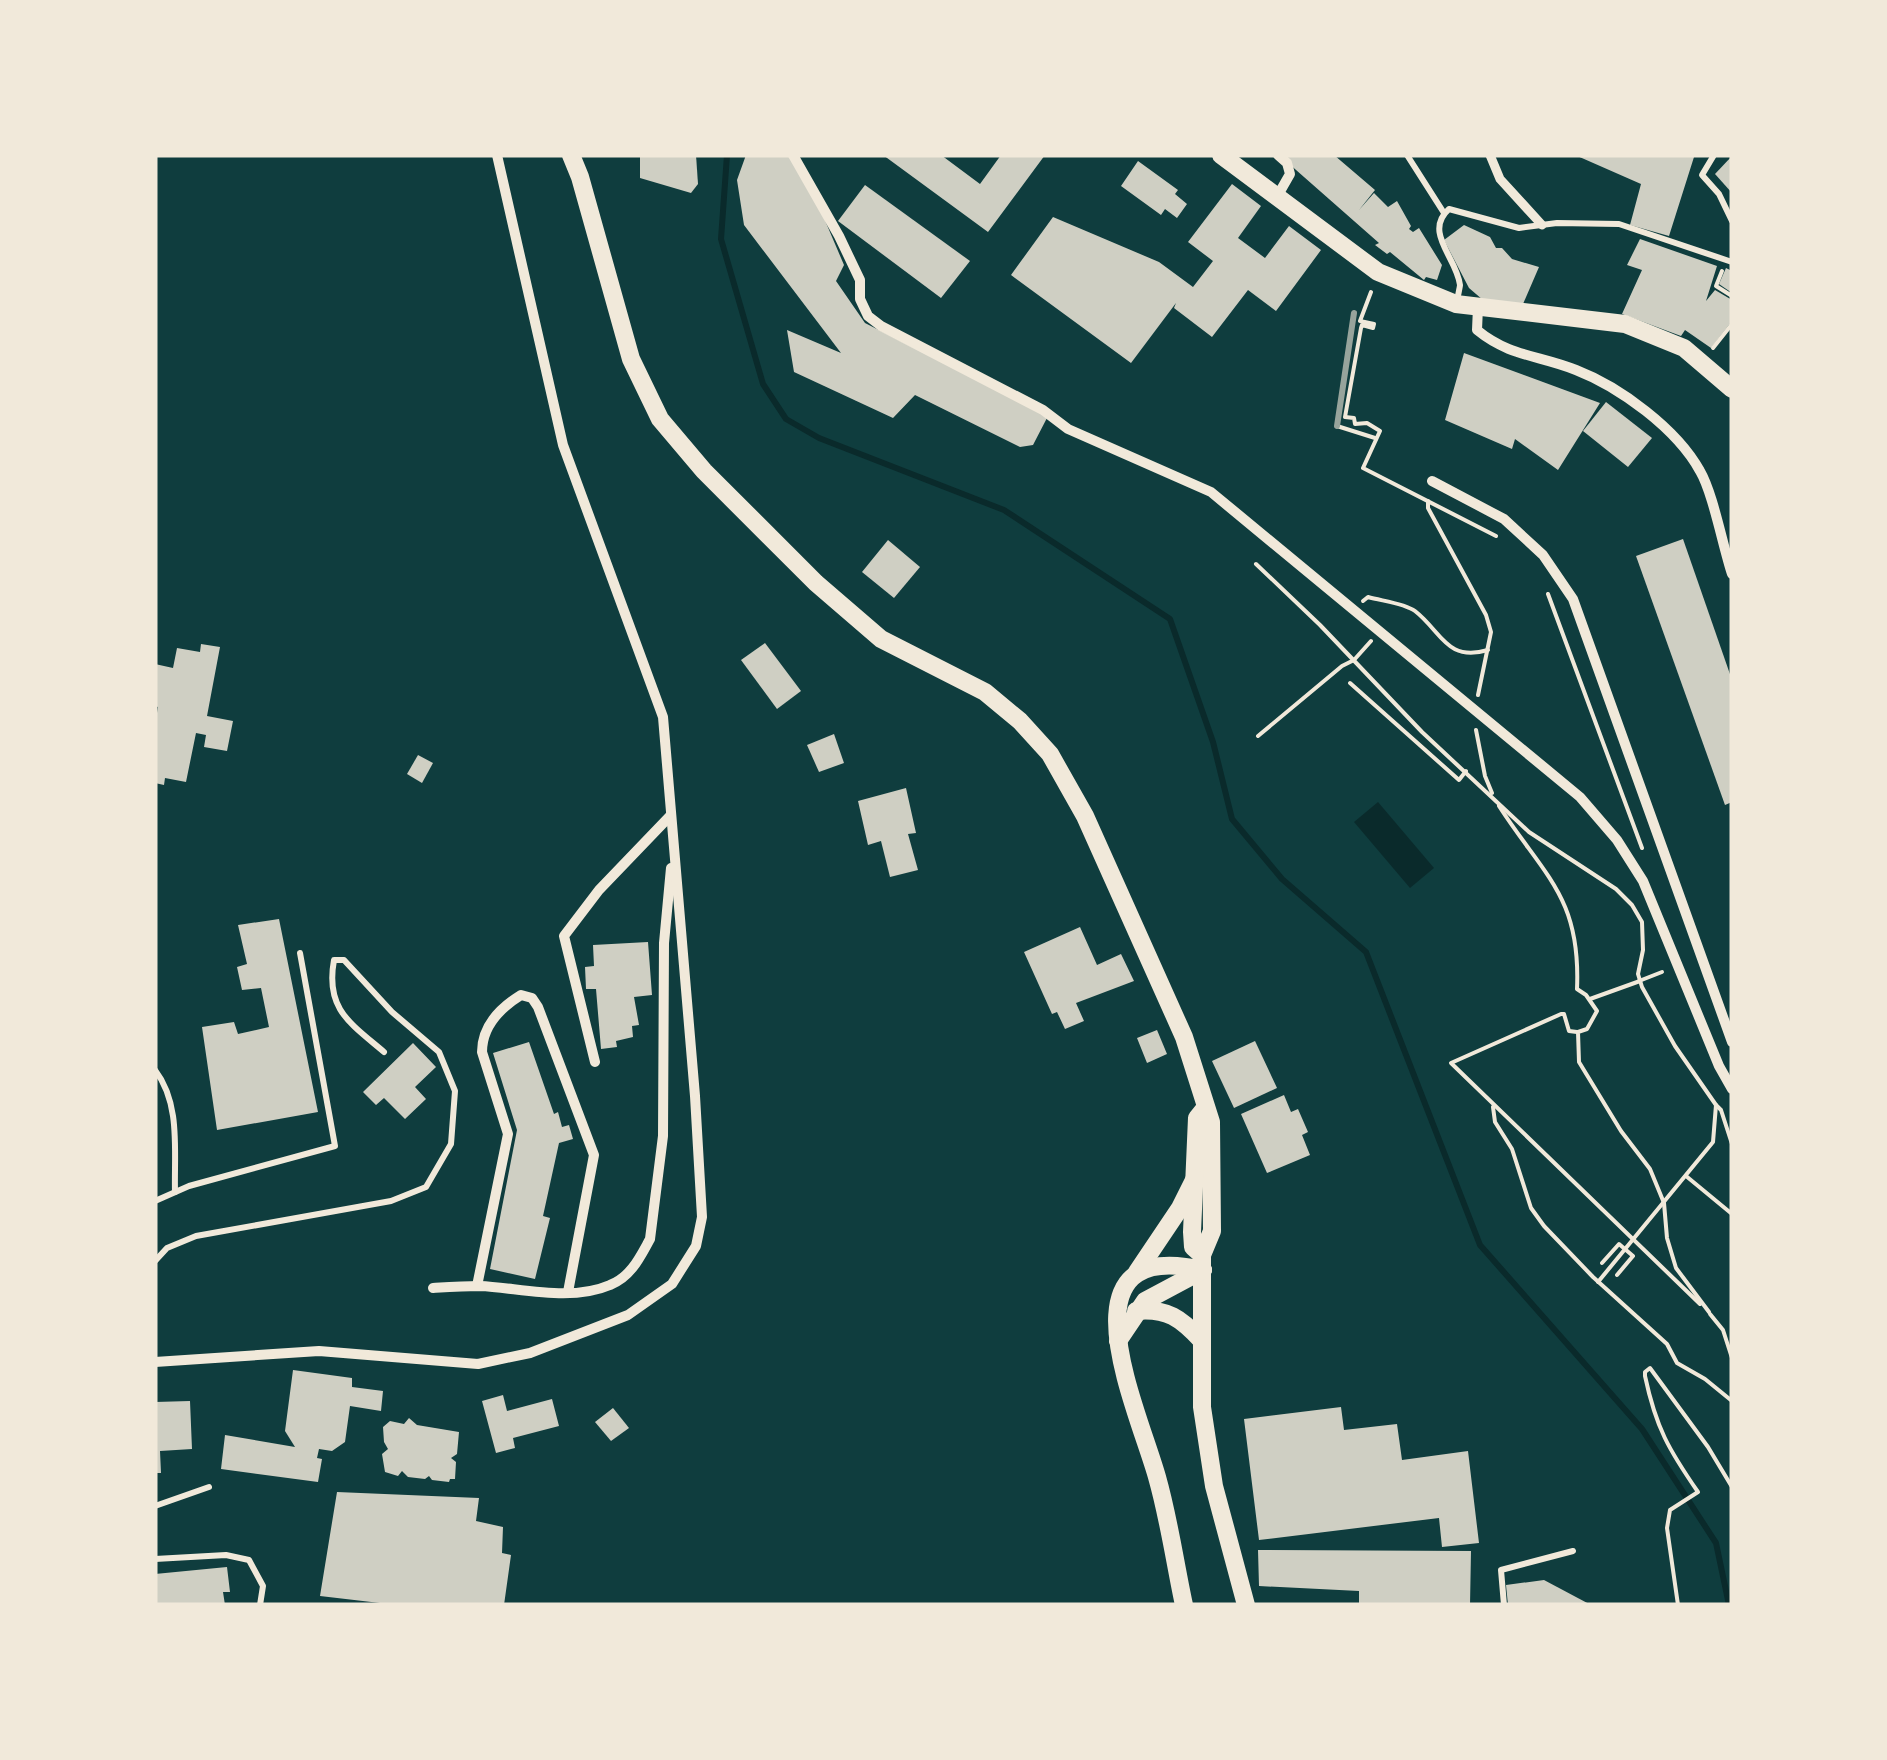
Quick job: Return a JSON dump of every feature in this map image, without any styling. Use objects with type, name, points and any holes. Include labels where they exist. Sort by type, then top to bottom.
[{"type":"main road","points":[[571,155],[631,359],[660,419],[704,471],[829,595],[881,639],[985,692],[1020,721],[1050,754],[1084,816],[1184,1037],[1211,1122],[1212,1232],[1203,1263],[1202,1407],[1212,1470],[1246,1605]]},
{"type":"main road","points":[[1221,155],[1378,272],[1456,304],[1625,324],[1684,348],[1732,388]]},
{"type":"main road","points":[[1203,1263],[1193,1247],[1197,1118],[1205,1108]]},
{"type":"main road","points":[[1184,1605],[1160,1488],[1118,1342],[1115,1317],[1118,1302],[1180,1208],[1194,1178]]},
{"type":"main road","points":[[1136,1273],[1160,1264],[1203,1263]]},
{"type":"main road","points":[[1118,1342],[1136,1311],[1156,1292],[1203,1263]]},
{"type":"main road","points":[[1136,1311],[1161,1310],[1177,1316],[1202,1340]]},
{"type":"street","points":[[155,1362],[319,1351],[478,1364],[530,1353],[628,1315],[672,1284],[696,1246],[702,1217],[663,717],[563,446],[497,155]]},
{"type":"street","points":[[793,155],[860,280],[860,299],[868,316],[1043,410],[1068,429],[1211,492],[1580,798],[1617,840],[1643,882],[1719,1066],[1732,1088]]},
{"type":"street","points":[[1278,155],[1287,163],[1290,174],[1278,195]]},
{"type":"street","points":[[1490,155],[1500,178],[1542,225]]},
{"type":"street","points":[[1478,307],[1478,330],[1498,347],[1576,370],[1627,396],[1680,444],[1702,472],[1732,574]]},
{"type":"street","points":[[1432,482],[1504,519],[1543,555],[1573,599],[1732,1042]]},
{"type":"street","points":[[594,1062],[564,936],[600,890],[671,815]]},
{"type":"street","points":[[433,1288],[477,1286],[568,1292],[610,1286],[630,1272],[650,1239],[663,1136],[664,943],[673,837]]},
{"type":"street","points":[[477,1286],[508,1134],[482,1052],[482,1040],[494,1016],[521,995],[532,998],[538,1007],[594,1155],[568,1292]]},
{"type":"lane","points":[[1407,155],[1444,213]]},
{"type":"lane","points":[[1714,155],[1702,175],[1719,194],[1732,220]]},
{"type":"lane","points":[[1456,304],[1460,286],[1438,228],[1449,209],[1520,228],[1618,224],[1728,263]]},
{"type":"lane","points":[[155,1201],[335,1146],[300,953]]},
{"type":"lane","points":[[155,1261],[168,1248],[196,1236],[391,1201],[426,1187],[451,1144],[455,1091],[440,1052],[392,1012],[344,960],[334,960],[332,997],[348,1021],[384,1052]]},
{"type":"lane","points":[[155,1070],[170,1094],[175,1192]]},
{"type":"lane","points":[[155,1506],[209,1487]]},
{"type":"lane","points":[[1504,1605],[1501,1570],[1573,1551]]},
{"type":"lane","points":[[155,1559],[226,1556],[249,1560],[262,1586],[260,1605]]},
{"type":"path","points":[[1728,263],[1716,286],[1732,296]]},
{"type":"path","points":[[1374,286],[1360,321],[1374,324],[1373,328],[1360,328],[1345,418],[1354,418],[1355,424],[1367,423],[1380,431],[1363,468],[1498,537]]},
{"type":"path","points":[[1354,312],[1362,312]]},
{"type":"path","points":[[1714,346],[1731,326]]},
{"type":"path","points":[[1337,426],[1376,439]]},
{"type":"path","points":[[1428,500],[1428,508],[1486,615],[1491,632],[1476,705]]},
{"type":"path","points":[[1256,564],[1422,732],[1529,832],[1616,889],[1632,906],[1642,922],[1637,982],[1675,1046],[1721,1110],[1732,1144]]},
{"type":"path","points":[[1544,584],[1644,853]]},
{"type":"path","points":[[1368,598],[1413,609],[1456,651],[1474,654],[1488,650]]},
{"type":"path","points":[[1258,736],[1354,660],[1372,639]]},
{"type":"path","points":[[1350,684],[1458,780],[1466,770]]},
{"type":"path","points":[[1476,728],[1485,776],[1495,799],[1556,884],[1578,959],[1577,990],[1597,1010],[1587,1029],[1570,1031],[1561,1014],[1451,1063],[1709,1312]]},
{"type":"path","points":[[1590,999],[1671,968]]},
{"type":"path","points":[[1578,1032],[1579,1062],[1621,1131],[1650,1169],[1664,1203],[1667,1238],[1676,1268],[1732,1338]]},
{"type":"path","points":[[1492,1103],[1495,1122],[1512,1149],[1531,1208],[1544,1226],[1598,1282],[1667,1344],[1678,1363],[1732,1401]]},
{"type":"path","points":[[1598,1282],[1713,1142],[1716,1105]]},
{"type":"path","points":[[1686,1176],[1732,1214]]},
{"type":"path","points":[[1602,1263],[1618,1244],[1625,1248],[1633,1256],[1618,1275]]},
{"type":"path","points":[[1724,1330],[1732,1358]]},
{"type":"path","points":[[1678,1605],[1666,1528],[1670,1510],[1698,1492],[1669,1450],[1654,1419],[1645,1376],[1650,1368],[1732,1487]]},
{"type":"water","points":[[1378,802],[1434,868],[1410,888],[1354,822]]},
{"type":"building","points":[[640,155],[696,155],[698,184],[691,193],[640,178]]},
{"type":"building","points":[[746,155],[790,155],[821,211],[844,265],[836,281],[865,323],[1048,416],[1033,445],[1020,447],[915,395],[893,418],[794,372],[787,330],[841,353],[744,225],[737,180]]},
{"type":"building","points":[[883,155],[941,155],[980,184],[1001,155],[1045,155],[988,232]]},
{"type":"building","points":[[1279,155],[1334,155],[1375,190],[1359,210],[1374,193],[1388,207],[1397,201],[1411,226],[1409,229],[1413,232],[1419,228],[1442,265],[1437,280],[1424,280],[1390,252],[1387,254],[1375,245],[1379,243]]},
{"type":"building","points":[[1575,155],[1694,157],[1669,236],[1630,225],[1641,184]]},
{"type":"building","points":[[1732,156],[1732,193],[1715,174]]},
{"type":"building","points":[[1138,161],[1178,190],[1175,194],[1187,204],[1177,218],[1165,209],[1161,215],[1121,186]]},
{"type":"building","points":[[1232,184],[1261,206],[1238,238],[1265,258],[1289,226],[1321,250],[1276,311],[1248,290],[1212,337],[1174,308],[1176,303],[1131,363],[1011,275],[1053,217],[1159,262],[1193,287],[1213,261],[1188,242]]},
{"type":"building","points":[[865,185],[970,261],[941,298],[838,221]]},
{"type":"building","points":[[1464,225],[1490,237],[1496,248],[1502,248],[1512,259],[1539,267],[1523,304],[1483,300],[1469,288],[1444,240]]},
{"type":"building","points":[[1640,239],[1717,266],[1706,301],[1715,290],[1732,300],[1732,321],[1711,348],[1685,330],[1681,336],[1622,314],[1642,270],[1627,265]]},
{"type":"building","points":[[1726,268],[1732,271],[1732,293],[1719,284]]},
{"type":"building","points":[[1464,353],[1600,403],[1558,470],[1515,439],[1512,449],[1445,420]]},
{"type":"building","points":[[1606,402],[1652,438],[1628,467],[1583,431]]},
{"type":"building","points":[[1683,539],[1732,680],[1732,802],[1725,805],[1636,556]]},
{"type":"building","points":[[888,540],[920,567],[894,598],[862,572]]},
{"type":"building","points":[[765,643],[801,691],[777,709],[741,660]]},
{"type":"building","points":[[201,644],[220,647],[207,716],[233,721],[227,751],[204,747],[206,735],[196,733],[186,782],[165,778],[164,785],[155,783],[155,664],[173,668],[177,648],[200,652]]},
{"type":"building","points":[[834,734],[844,763],[819,772],[807,745]]},
{"type":"building","points":[[418,755],[433,763],[422,783],[407,774]]},
{"type":"building","points":[[906,788],[916,833],[908,834],[918,870],[890,877],[881,841],[868,845],[858,801]]},
{"type":"building","points":[[279,919],[318,1112],[217,1130],[202,1027],[234,1022],[238,1034],[269,1027],[261,988],[242,990],[237,967],[247,964],[238,925]]},
{"type":"building","points":[[1080,927],[1097,965],[1121,954],[1134,981],[1076,1003],[1084,1021],[1065,1029],[1057,1012],[1052,1014],[1024,952]]},
{"type":"building","points":[[648,942],[652,995],[634,997],[639,1025],[632,1026],[633,1037],[616,1041],[617,1047],[601,1049],[596,989],[586,989],[585,967],[594,966],[593,945]]},
{"type":"building","points":[[1157,1030],[1167,1054],[1147,1063],[1137,1038]]},
{"type":"building","points":[[1255,1041],[1277,1088],[1234,1108],[1212,1061]]},
{"type":"building","points":[[529,1042],[554,1114],[558,1112],[562,1127],[569,1125],[573,1139],[559,1143],[543,1216],[550,1218],[535,1279],[490,1269],[517,1130],[493,1053]]},
{"type":"building","points":[[413,1043],[436,1067],[415,1087],[426,1099],[405,1119],[384,1098],[376,1105],[363,1092]]},
{"type":"building","points":[[1284,1095],[1291,1112],[1298,1109],[1308,1132],[1302,1135],[1310,1155],[1267,1173],[1241,1114]]},
{"type":"building","points":[[293,1370],[352,1378],[352,1387],[383,1391],[381,1411],[350,1406],[345,1442],[332,1451],[319,1449],[317,1458],[322,1459],[318,1482],[221,1469],[225,1435],[295,1447],[285,1431]]},
{"type":"building","points":[[503,1395],[507,1411],[552,1399],[559,1426],[513,1438],[515,1448],[496,1453],[482,1401]]},
{"type":"building","points":[[190,1401],[192,1449],[160,1451],[161,1473],[155,1473],[155,1402]]},
{"type":"building","points":[[1341,1407],[1344,1430],[1397,1424],[1402,1460],[1468,1451],[1479,1543],[1442,1547],[1439,1518],[1259,1540],[1244,1419]]},
{"type":"building","points":[[613,1408],[629,1428],[611,1441],[595,1422]]},
{"type":"building","points":[[409,1418],[417,1425],[459,1432],[457,1454],[451,1458],[456,1462],[455,1479],[449,1482],[429,1476],[408,1477],[402,1471],[398,1476],[385,1472],[382,1454],[388,1449],[383,1427],[390,1421],[404,1424]]},
{"type":"building","points":[[337,1492],[479,1498],[476,1521],[503,1527],[502,1553],[511,1555],[504,1605],[397,1605],[320,1596]]},
{"type":"building","points":[[1258,1550],[1471,1551],[1470,1605],[1359,1605],[1359,1591],[1259,1586]]},
{"type":"building","points":[[227,1567],[230,1592],[223,1592],[225,1605],[155,1605],[155,1574]]},
{"type":"building","points":[[1544,1580],[1591,1605],[1508,1605],[1506,1585]]},
{"type":"waterway","points":[[727,155],[721,239],[763,384],[786,419],[819,438],[1004,510],[1170,619],[1213,742],[1232,819],[1282,879],[1366,952],[1480,1245],[1642,1429],[1716,1543],[1729,1605]]},
{"type":"railway","points":[[1337,426],[1354,313]]}]
